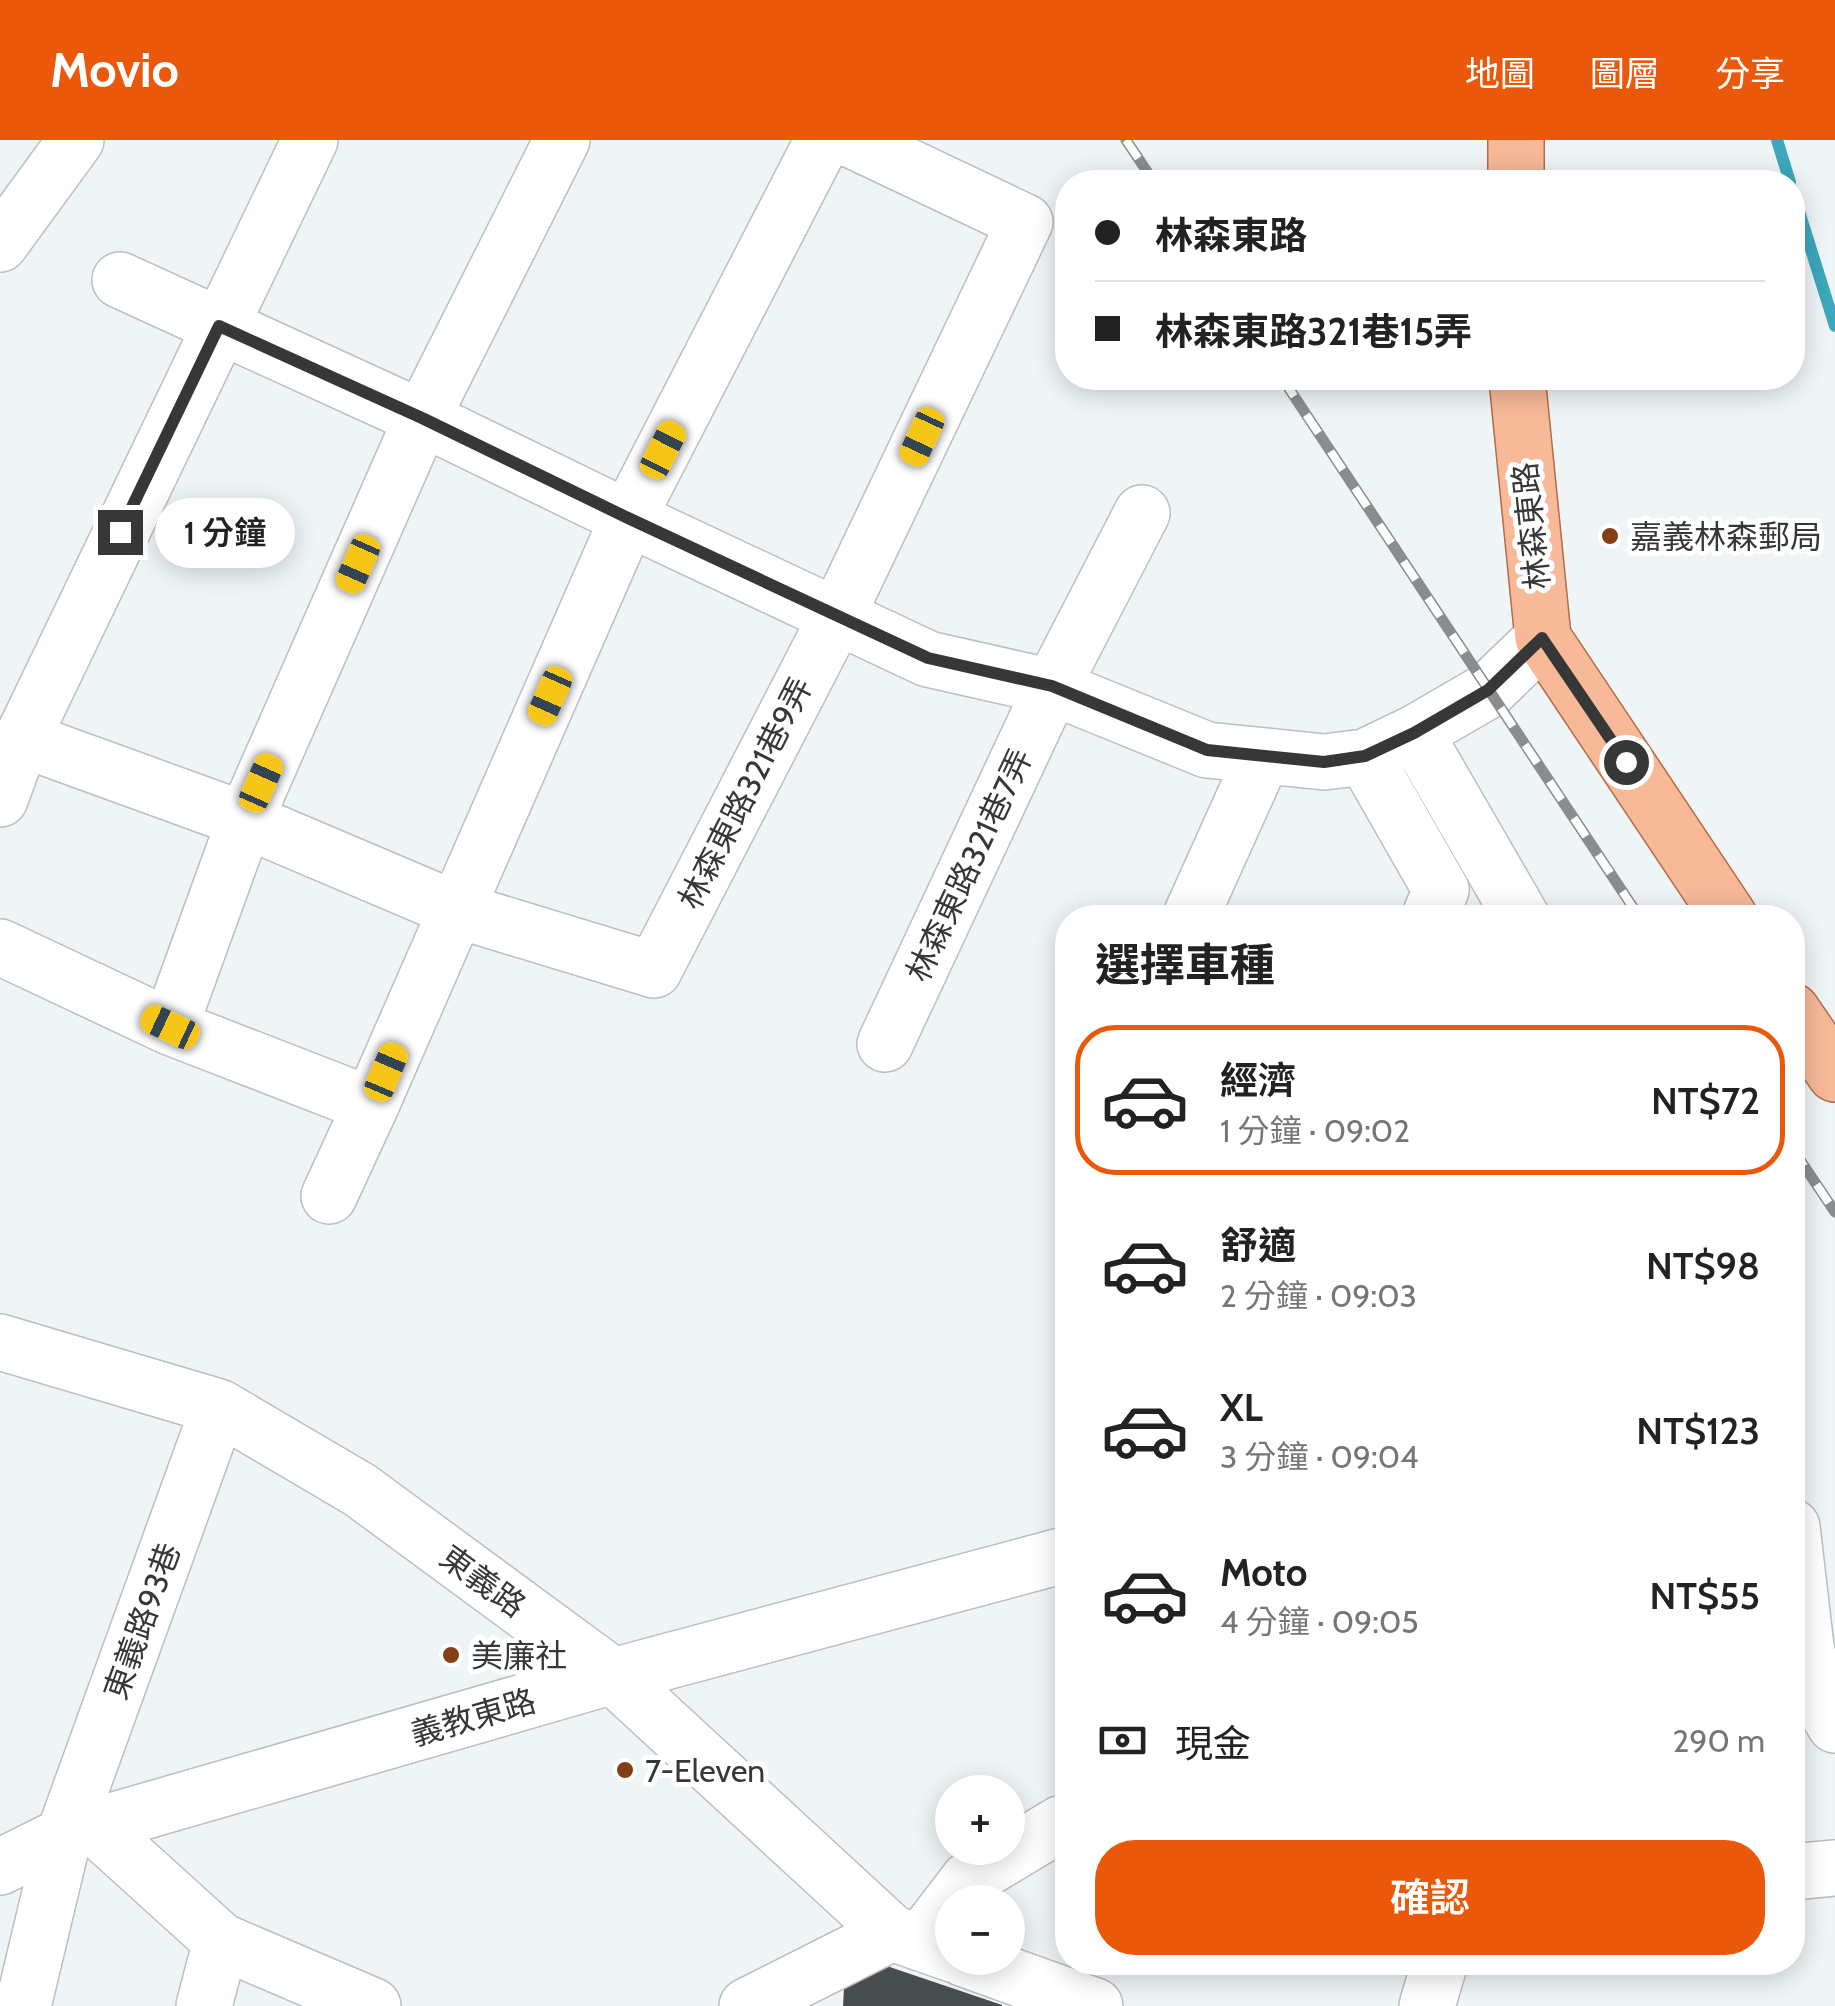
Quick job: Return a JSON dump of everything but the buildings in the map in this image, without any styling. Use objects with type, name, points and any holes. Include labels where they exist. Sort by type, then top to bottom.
[{"type":"main road","points":[[1516,140],[1516,170]]},
{"type":"main road","name":"林森東路","points":[[1518,390],[1542,638],[1721,905]]},
{"type":"main road","points":[[1805,1030],[1835,1074]]},
{"type":"street","points":[[0,244],[76,140]]},
{"type":"street","points":[[0,799],[22,738],[310,140]]},
{"type":"street","points":[[170,1027],[244,820],[422,418],[562,140]]},
{"type":"street","points":[[329,1196],[628,518],[823,140]]},
{"type":"street","name":"林森東路321巷9弄","points":[[456,910],[654,970],[836,616],[1025,222],[852,140]]},
{"type":"street","points":[[120,280],[928,658],[1052,686],[1207,750],[1324,762],[1365,756],[1488,690],[1542,638]]},
{"type":"street","name":"林森東路321巷7弄","points":[[885,1044],[1052,686],[1142,512]]},
{"type":"street","points":[[1414,733],[1514,905]]},
{"type":"street","points":[[22,738],[244,820],[456,910]]},
{"type":"street","points":[[1196,905],[1264,756]]},
{"type":"street","points":[[1365,756],[1441,890],[1435,905]]},
{"type":"street","points":[[0,947],[170,1027],[371,1105]]},
{"type":"street","name":"東義路","points":[[0,1342],[219,1407],[360,1490],[613,1676],[932,1947],[1095,2006]]},
{"type":"street","name":"東義路93巷","points":[[23,2006],[219,1407]]},
{"type":"street","name":"義教東路","points":[[0,1866],[79,1830],[613,1676],[1055,1557]]},
{"type":"street","points":[[1805,1638],[1818,1696],[1835,1725]]},
{"type":"street","points":[[748,2006],[932,1947],[969,1879],[1055,1827]]},
{"type":"street","points":[[79,1830],[222,1941],[373,2006]]},
{"type":"street","points":[[1805,1871],[1835,1868]]},
{"type":"street","points":[[204,2006],[222,1941]]},
{"type":"street","points":[[1427,2006],[1436,1975]]},
{"type":"waterway","points":[[1777,140],[1786,170]]},
{"type":"waterway","points":[[1805,230],[1835,326]]},
{"type":"railway","points":[[1126,140],[1146,170]]},
{"type":"railway","points":[[1290,390],[1631,905]]},
{"type":"railway","points":[[1805,1167],[1835,1212]]},
{"type":"place","name":"嘉義林森郵局","points":[[1610,536]]},
{"type":"place","name":"美廉社","points":[[451,1655]]},
{"type":"place","name":"7-Eleven","points":[[625,1770]]},
{"type":"route","points":[[120,532],[219,326],[928,658],[1052,686],[1207,750],[1324,762],[1365,756],[1488,690],[1542,638],[1626,762]]}]
